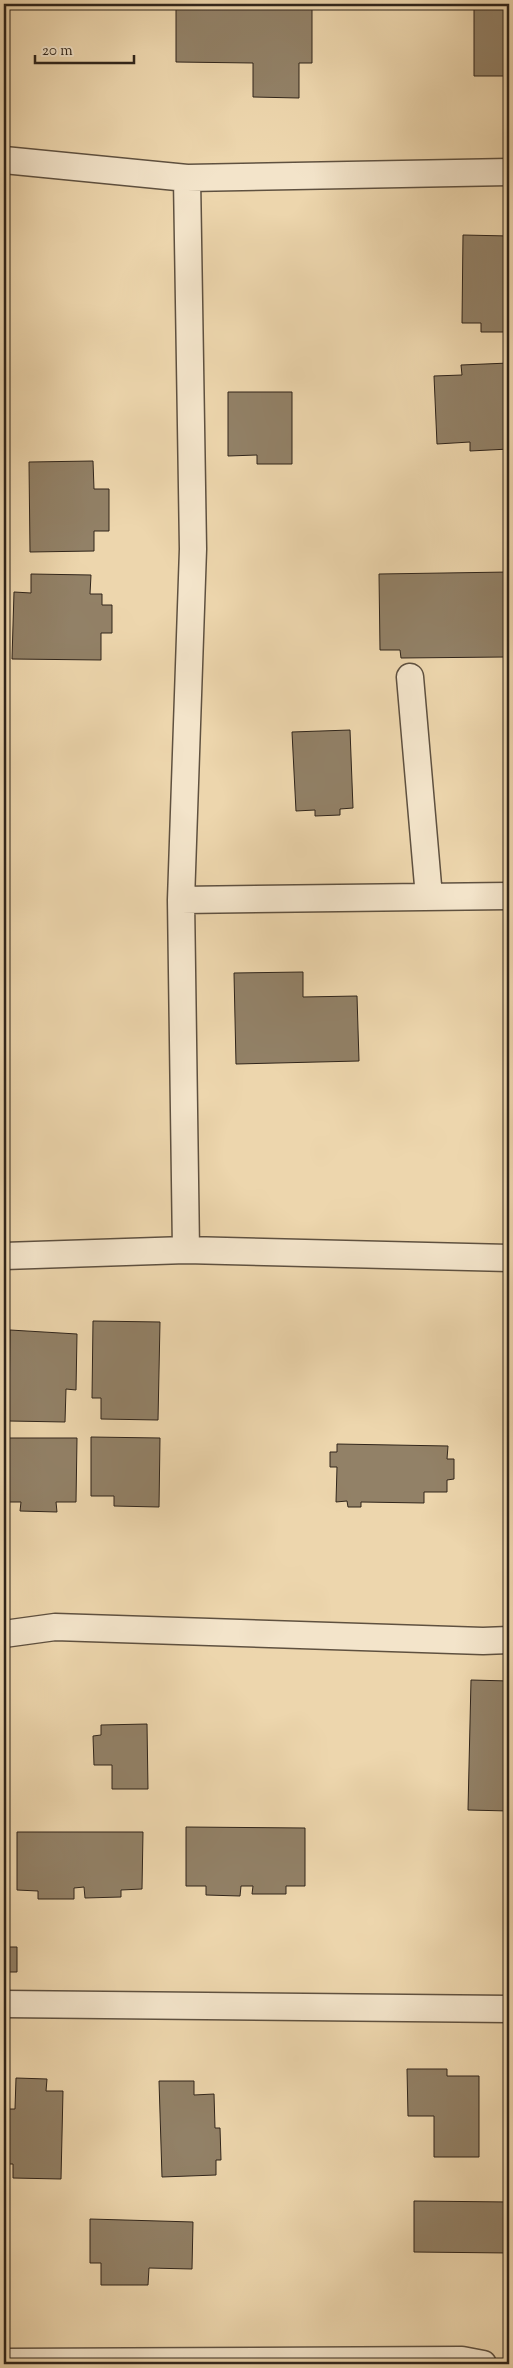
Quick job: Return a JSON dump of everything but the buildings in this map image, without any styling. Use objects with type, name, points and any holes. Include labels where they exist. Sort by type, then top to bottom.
[{"type":"street","points":[[4,160],[188,178],[509,172]]},
{"type":"street","points":[[186,1250],[181,900],[192,550],[188,178]]},
{"type":"street","points":[[410,678],[428,897]]},
{"type":"street","points":[[181,900],[509,896]]},
{"type":"street","points":[[4,1256],[186,1250],[509,1258]]},
{"type":"street","points":[[4,1634],[55,1627],[483,1641],[509,1640]]},
{"type":"street","points":[[4,2004],[509,2009]]},
{"type":"street","points":[[4,2362],[462,2360],[483,2364]]}]
